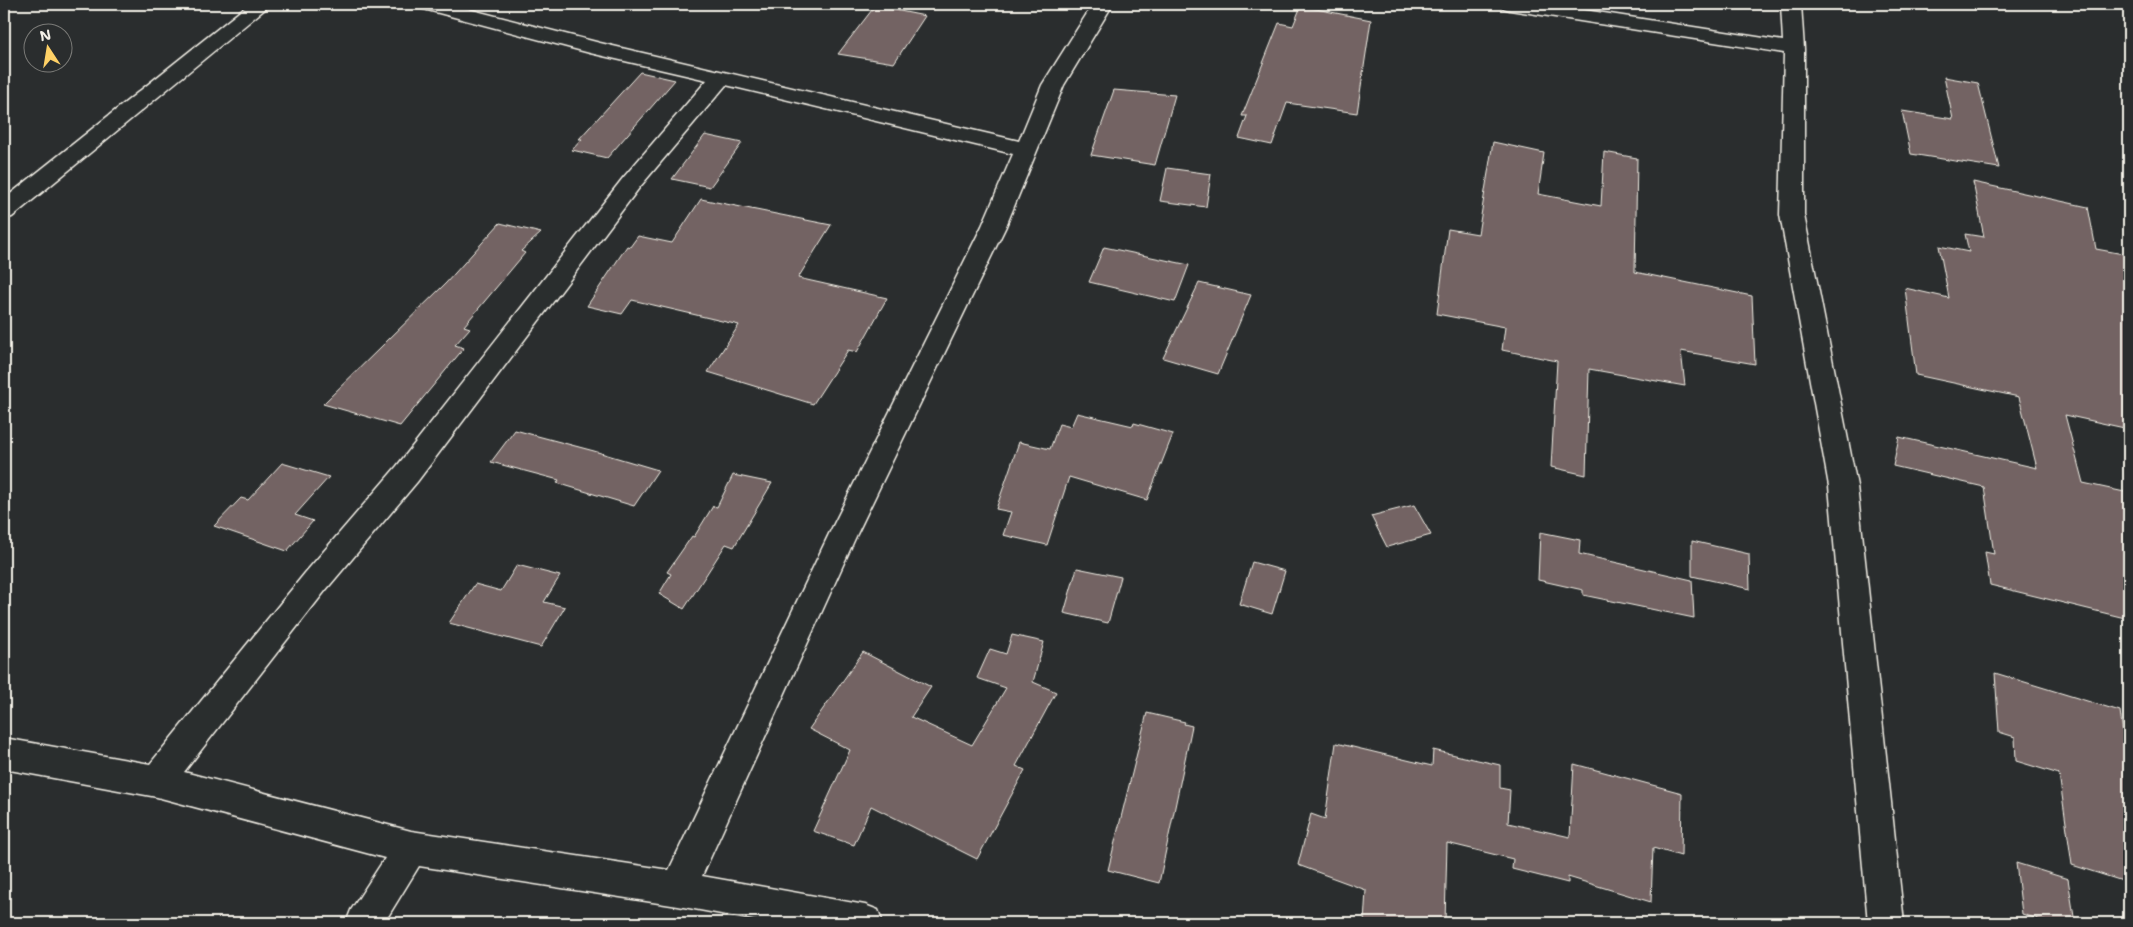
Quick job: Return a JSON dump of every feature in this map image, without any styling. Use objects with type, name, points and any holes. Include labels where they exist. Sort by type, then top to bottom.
[{"type":"main road","points":[[4,211],[261,4]]},
{"type":"main road","points":[[426,4],[597,49],[1026,150]]},
{"type":"main road","points":[[678,888],[843,534],[994,226],[1053,85],[1103,4]]},
{"type":"main road","points":[[1510,4],[1794,49]]},
{"type":"main road","points":[[1791,4],[1794,49],[1792,215],[1843,486],[1886,923]]},
{"type":"main road","points":[[158,781],[315,582],[407,474],[631,183],[721,77]]},
{"type":"main road","points":[[4,754],[158,781],[411,848],[678,888],[865,923]]},
{"type":"main road","points":[[364,923],[411,848]]},
{"type":"building","points":[[875,6],[925,16],[894,63],[838,54]]},
{"type":"building","points":[[1301,6],[1371,20],[1357,113],[1287,103],[1272,145],[1239,138],[1247,116],[1242,116],[1279,23],[1293,26]]},
{"type":"building","points":[[640,72],[675,80],[607,158],[572,150],[582,139],[579,139]]},
{"type":"building","points":[[1944,77],[1978,83],[1999,168],[1911,154],[1902,111],[1953,119]]},
{"type":"building","points":[[1114,90],[1175,95],[1155,165],[1091,155]]},
{"type":"building","points":[[705,135],[742,143],[710,187],[672,179]]},
{"type":"building","points":[[1493,142],[1544,153],[1538,194],[1601,206],[1604,152],[1637,158],[1635,272],[1752,296],[1755,364],[1681,351],[1685,386],[1589,369],[1586,475],[1551,467],[1557,361],[1502,350],[1505,327],[1437,314],[1448,229],[1478,234]]},
{"type":"building","points":[[1167,168],[1211,174],[1206,207],[1160,201]]},
{"type":"building","points":[[1973,182],[2088,207],[2096,249],[2129,255],[2129,429],[2065,415],[2083,483],[2129,493],[2129,619],[1990,585],[1985,552],[1994,554],[1984,487],[1893,466],[1899,437],[2037,468],[2019,397],[1916,375],[1905,288],[1949,298],[1939,246],[1969,252],[1965,234],[1984,237]]},
{"type":"building","points":[[701,199],[831,225],[798,278],[887,298],[857,352],[848,350],[813,404],[708,372],[739,325],[632,300],[622,314],[587,306],[627,246],[630,247],[638,236],[672,243]]},
{"type":"building","points":[[500,223],[541,233],[521,251],[525,253],[464,326],[470,328],[455,345],[464,348],[400,426],[323,404],[446,283]]},
{"type":"building","points":[[1104,247],[1189,265],[1175,302],[1089,282]]},
{"type":"building","points":[[1199,283],[1251,295],[1218,374],[1163,358]]},
{"type":"building","points":[[1077,413],[1133,426],[1134,423],[1173,434],[1147,500],[1069,477],[1047,545],[1003,535],[1011,512],[996,509],[1019,442],[1050,449],[1059,424],[1071,427]]},
{"type":"building","points":[[515,430],[658,470],[634,506],[557,483],[559,480],[491,462]]},
{"type":"building","points":[[282,463],[329,477],[295,515],[313,521],[287,551],[214,526],[241,498],[248,500]]},
{"type":"building","points":[[733,475],[772,483],[734,547],[726,544],[684,609],[659,594],[671,574],[667,572],[692,536],[694,537],[713,506],[717,507]]},
{"type":"building","points":[[1414,505],[1431,535],[1387,547],[1371,516]]},
{"type":"building","points":[[1540,532],[1580,540],[1579,554],[1692,580],[1694,618],[1583,595],[1583,590],[1538,580]]},
{"type":"building","points":[[1692,541],[1749,554],[1750,589],[1692,576]]},
{"type":"building","points":[[1252,562],[1285,571],[1272,614],[1239,604]]},
{"type":"building","points":[[517,565],[560,576],[544,602],[565,607],[541,647],[449,623],[475,584],[501,591]]},
{"type":"building","points":[[1077,568],[1121,577],[1108,623],[1064,613]]},
{"type":"building","points":[[1012,635],[1044,642],[1033,682],[1056,692],[1016,766],[1025,770],[977,859],[871,806],[854,845],[813,831],[850,750],[809,729],[863,652],[931,687],[911,717],[972,745],[1006,688],[977,678],[990,649],[1006,654]]},
{"type":"building","points":[[1995,673],[2120,711],[2129,776],[2129,883],[2072,865],[2059,774],[2016,761],[2015,737],[1999,732]]},
{"type":"building","points":[[1147,713],[1185,722],[1184,724],[1192,726],[1159,883],[1108,870]]},
{"type":"building","points":[[1336,743],[1432,766],[1433,750],[1500,765],[1500,788],[1510,790],[1508,823],[1570,837],[1574,764],[1682,793],[1681,856],[1653,848],[1651,902],[1568,877],[1568,883],[1512,869],[1513,859],[1447,843],[1445,923],[1364,923],[1366,890],[1298,865],[1311,814],[1325,819]]},
{"type":"building","points":[[2016,863],[2068,879],[2075,923],[2051,923],[2022,914]]}]
